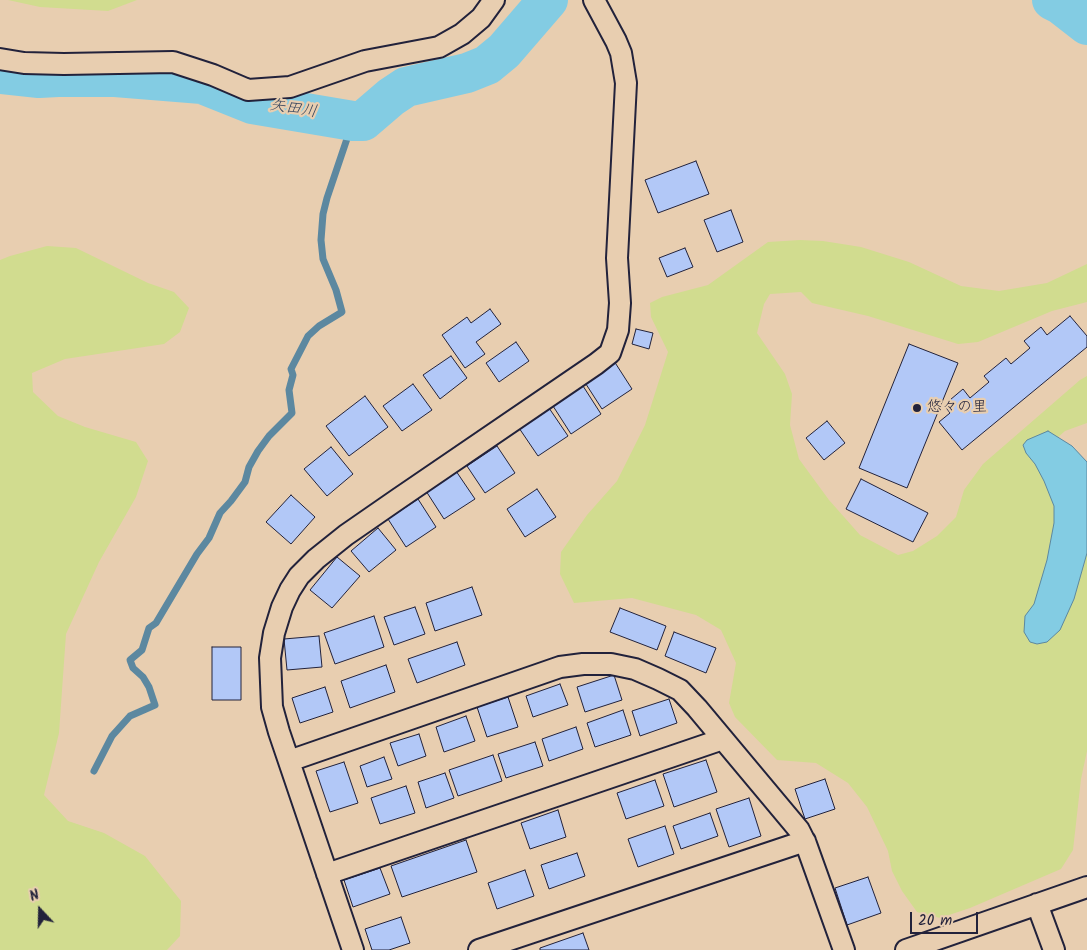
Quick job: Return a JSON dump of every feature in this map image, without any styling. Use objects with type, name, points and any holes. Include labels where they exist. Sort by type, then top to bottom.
[{"type":"street","points":[[0,59],[24,63],[56,64],[173,62],[248,90],[290,87],[365,61],[439,46],[462,34],[481,18],[494,0]]},
{"type":"street","points":[[353,950],[272,706],[270,658],[274,633],[282,607],[299,576],[316,559],[346,535],[610,353],[618,330],[620,303],[617,258],[626,83],[616,41],[594,0]]},
{"type":"street","points":[[289,761],[560,667],[583,664],[611,664],[635,669],[680,690],[799,830],[805,841],[844,950]]},
{"type":"street","points":[[327,874],[723,739]]},
{"type":"street","points":[[479,950],[805,841]]},
{"type":"street","points":[[906,950],[1087,887]]},
{"type":"street","points":[[1037,904],[1054,950]]},
{"type":"green space","points":[[8,0],[137,0],[108,11],[40,7]]},
{"type":"green space","points":[[823,241],[861,247],[909,262],[961,286],[999,291],[1047,283],[1087,264],[1087,302],[1052,311],[978,342],[958,344],[868,316],[812,303],[801,292],[770,294],[764,304],[757,333],[785,374],[792,394],[790,425],[799,459],[829,500],[860,535],[898,555],[913,551],[937,536],[956,517],[964,490],[983,464],[1087,376],[1087,423],[1065,431],[1046,448],[1087,507],[1087,751],[1081,779],[1073,850],[1061,869],[970,908],[940,918],[917,912],[902,891],[892,871],[888,851],[867,807],[848,783],[816,763],[777,760],[735,717],[729,703],[736,663],[721,630],[696,615],[632,598],[574,603],[560,574],[561,552],[587,515],[617,481],[645,425],[668,352],[651,317],[650,303],[662,297],[708,285],[768,242]]},
{"type":"green space","points":[[47,246],[76,248],[148,283],[174,292],[189,308],[180,332],[164,344],[65,359],[32,373],[33,392],[58,416],[85,427],[136,442],[148,461],[136,497],[99,562],[66,634],[59,733],[44,795],[68,821],[104,833],[145,856],[181,901],[180,936],[167,950],[0,950],[0,260]]},
{"type":"water","points":[[1048,431],[1072,446],[1087,462],[1087,553],[1074,599],[1060,630],[1047,642],[1037,644],[1030,642],[1024,632],[1025,616],[1034,604],[1047,560],[1054,523],[1054,506],[1044,481],[1023,445],[1027,440]]},
{"type":"building","points":[[696,161],[709,194],[658,213],[645,180]]},
{"type":"building","points":[[731,210],[743,242],[717,252],[704,220]]},
{"type":"building","points":[[685,248],[693,267],[667,277],[659,258]]},
{"type":"building","points":[[490,309],[501,324],[476,342],[485,354],[465,368],[442,335],[467,317],[471,323]]},
{"type":"building","points":[[1070,316],[1087,336],[1087,347],[962,450],[939,422],[950,413],[944,405],[963,389],[970,398],[989,382],[984,376],[1006,358],[1011,364],[1030,348],[1024,341],[1041,327],[1047,335]]},
{"type":"building","points":[[636,329],[653,333],[649,349],[632,344]]},
{"type":"building","points":[[516,342],[529,361],[499,382],[486,363]]},
{"type":"building","points":[[909,344],[958,363],[907,488],[859,468]]},
{"type":"building","points":[[451,356],[467,378],[440,399],[423,375]]},
{"type":"building","points":[[614,361],[632,389],[602,409],[584,381]]},
{"type":"building","points":[[413,384],[432,410],[402,431],[383,406]]},
{"type":"building","points":[[583,386],[601,414],[571,434],[553,406]]},
{"type":"building","points":[[365,396],[388,427],[349,456],[326,426]]},
{"type":"building","points":[[549,408],[568,436],[538,456],[519,428]]},
{"type":"building","points":[[827,421],[845,443],[824,460],[806,438]]},
{"type":"building","points":[[497,446],[515,473],[485,493],[467,466]]},
{"type":"building","points":[[331,447],[353,474],[327,496],[304,469]]},
{"type":"building","points":[[456,471],[475,499],[444,519],[426,491]]},
{"type":"building","points":[[861,479],[928,513],[913,542],[846,509]]},
{"type":"building","points":[[537,489],[556,517],[525,537],[507,509]]},
{"type":"building","points":[[291,495],[315,517],[291,544],[266,522]]},
{"type":"building","points":[[418,499],[436,527],[406,547],[388,519]]},
{"type":"building","points":[[378,528],[396,550],[369,572],[351,551]]},
{"type":"building","points":[[337,557],[360,576],[332,608],[310,590]]},
{"type":"building","points":[[472,587],[482,615],[435,631],[426,603]]},
{"type":"building","points":[[415,607],[425,634],[394,645],[384,617]]},
{"type":"building","points":[[620,608],[666,626],[657,650],[610,632]]},
{"type":"building","points":[[374,616],[384,647],[335,664],[324,633]]},
{"type":"building","points":[[674,632],[716,648],[706,673],[665,656]]},
{"type":"building","points":[[319,636],[322,667],[287,670],[284,639]]},
{"type":"building","points":[[457,642],[465,665],[417,683],[408,659]]},
{"type":"building","points":[[212,647],[241,647],[241,700],[212,700]]},
{"type":"building","points":[[386,665],[395,692],[350,708],[341,681]]},
{"type":"building","points":[[614,675],[622,700],[585,712],[577,687]]},
{"type":"building","points":[[560,684],[568,705],[533,717],[526,696]]},
{"type":"building","points":[[325,687],[333,712],[300,723],[292,698]]},
{"type":"building","points":[[508,697],[518,727],[487,737],[477,707]]},
{"type":"building","points":[[669,699],[677,723],[640,736],[632,711]]},
{"type":"building","points":[[623,710],[631,735],[595,747],[587,723]]},
{"type":"building","points":[[466,716],[475,741],[444,752],[436,727]]},
{"type":"building","points":[[576,727],[583,749],[549,761],[542,739]]},
{"type":"building","points":[[419,734],[426,756],[398,766],[390,743]]},
{"type":"building","points":[[535,742],[543,766],[506,778],[498,754]]},
{"type":"building","points":[[493,755],[502,781],[458,796],[449,770]]},
{"type":"building","points":[[384,757],[392,779],[367,787],[360,766]]},
{"type":"building","points":[[706,760],[717,792],[674,807],[663,774]]},
{"type":"building","points":[[344,762],[358,803],[330,812],[316,771]]},
{"type":"building","points":[[445,773],[454,798],[426,808],[418,782]]},
{"type":"building","points":[[825,779],[835,809],[805,819],[795,789]]},
{"type":"building","points":[[655,780],[664,806],[626,819],[617,793]]},
{"type":"building","points":[[406,786],[415,813],[380,824],[371,798]]},
{"type":"building","points":[[749,798],[761,836],[729,847],[716,809]]},
{"type":"building","points":[[558,810],[566,837],[530,849],[521,823]]},
{"type":"building","points":[[710,813],[718,836],[681,849],[673,826]]},
{"type":"building","points":[[665,826],[674,854],[638,867],[628,839]]},
{"type":"building","points":[[466,840],[477,872],[402,897],[391,866]]},
{"type":"building","points":[[577,853],[585,876],[549,889],[541,865]]},
{"type":"building","points":[[380,868],[390,894],[353,907],[344,880]]},
{"type":"building","points":[[525,870],[534,896],[497,909],[488,883]]},
{"type":"building","points":[[868,877],[881,913],[847,925],[835,888]]},
{"type":"building","points":[[401,917],[410,943],[389,950],[372,950],[365,929]]},
{"type":"building","points":[[583,933],[589,950],[540,950],[540,948]]},
{"type":"waterway","name":"矢田川","points":[[0,74],[39,78],[115,77],[202,84],[252,104],[353,121],[363,121],[406,87],[467,73],[487,65],[504,51],[548,0]]},
{"type":"waterway","name":"矢田川","points":[[1052,0],[1087,25]]},
{"type":"waterway","points":[[94,771],[112,736],[130,716],[155,705],[149,687],[143,677],[133,668],[130,660],[142,650],[149,628],[156,623],[197,554],[209,538],[220,513],[245,482],[249,467],[258,451],[269,436],[292,413],[289,390],[293,375],[291,369],[308,336],[319,326],[342,312],[336,290],[323,259],[321,240],[323,214],[327,198],[353,121]]},
{"type":"place","name":"悠々の里","points":[[917,408]]}]
